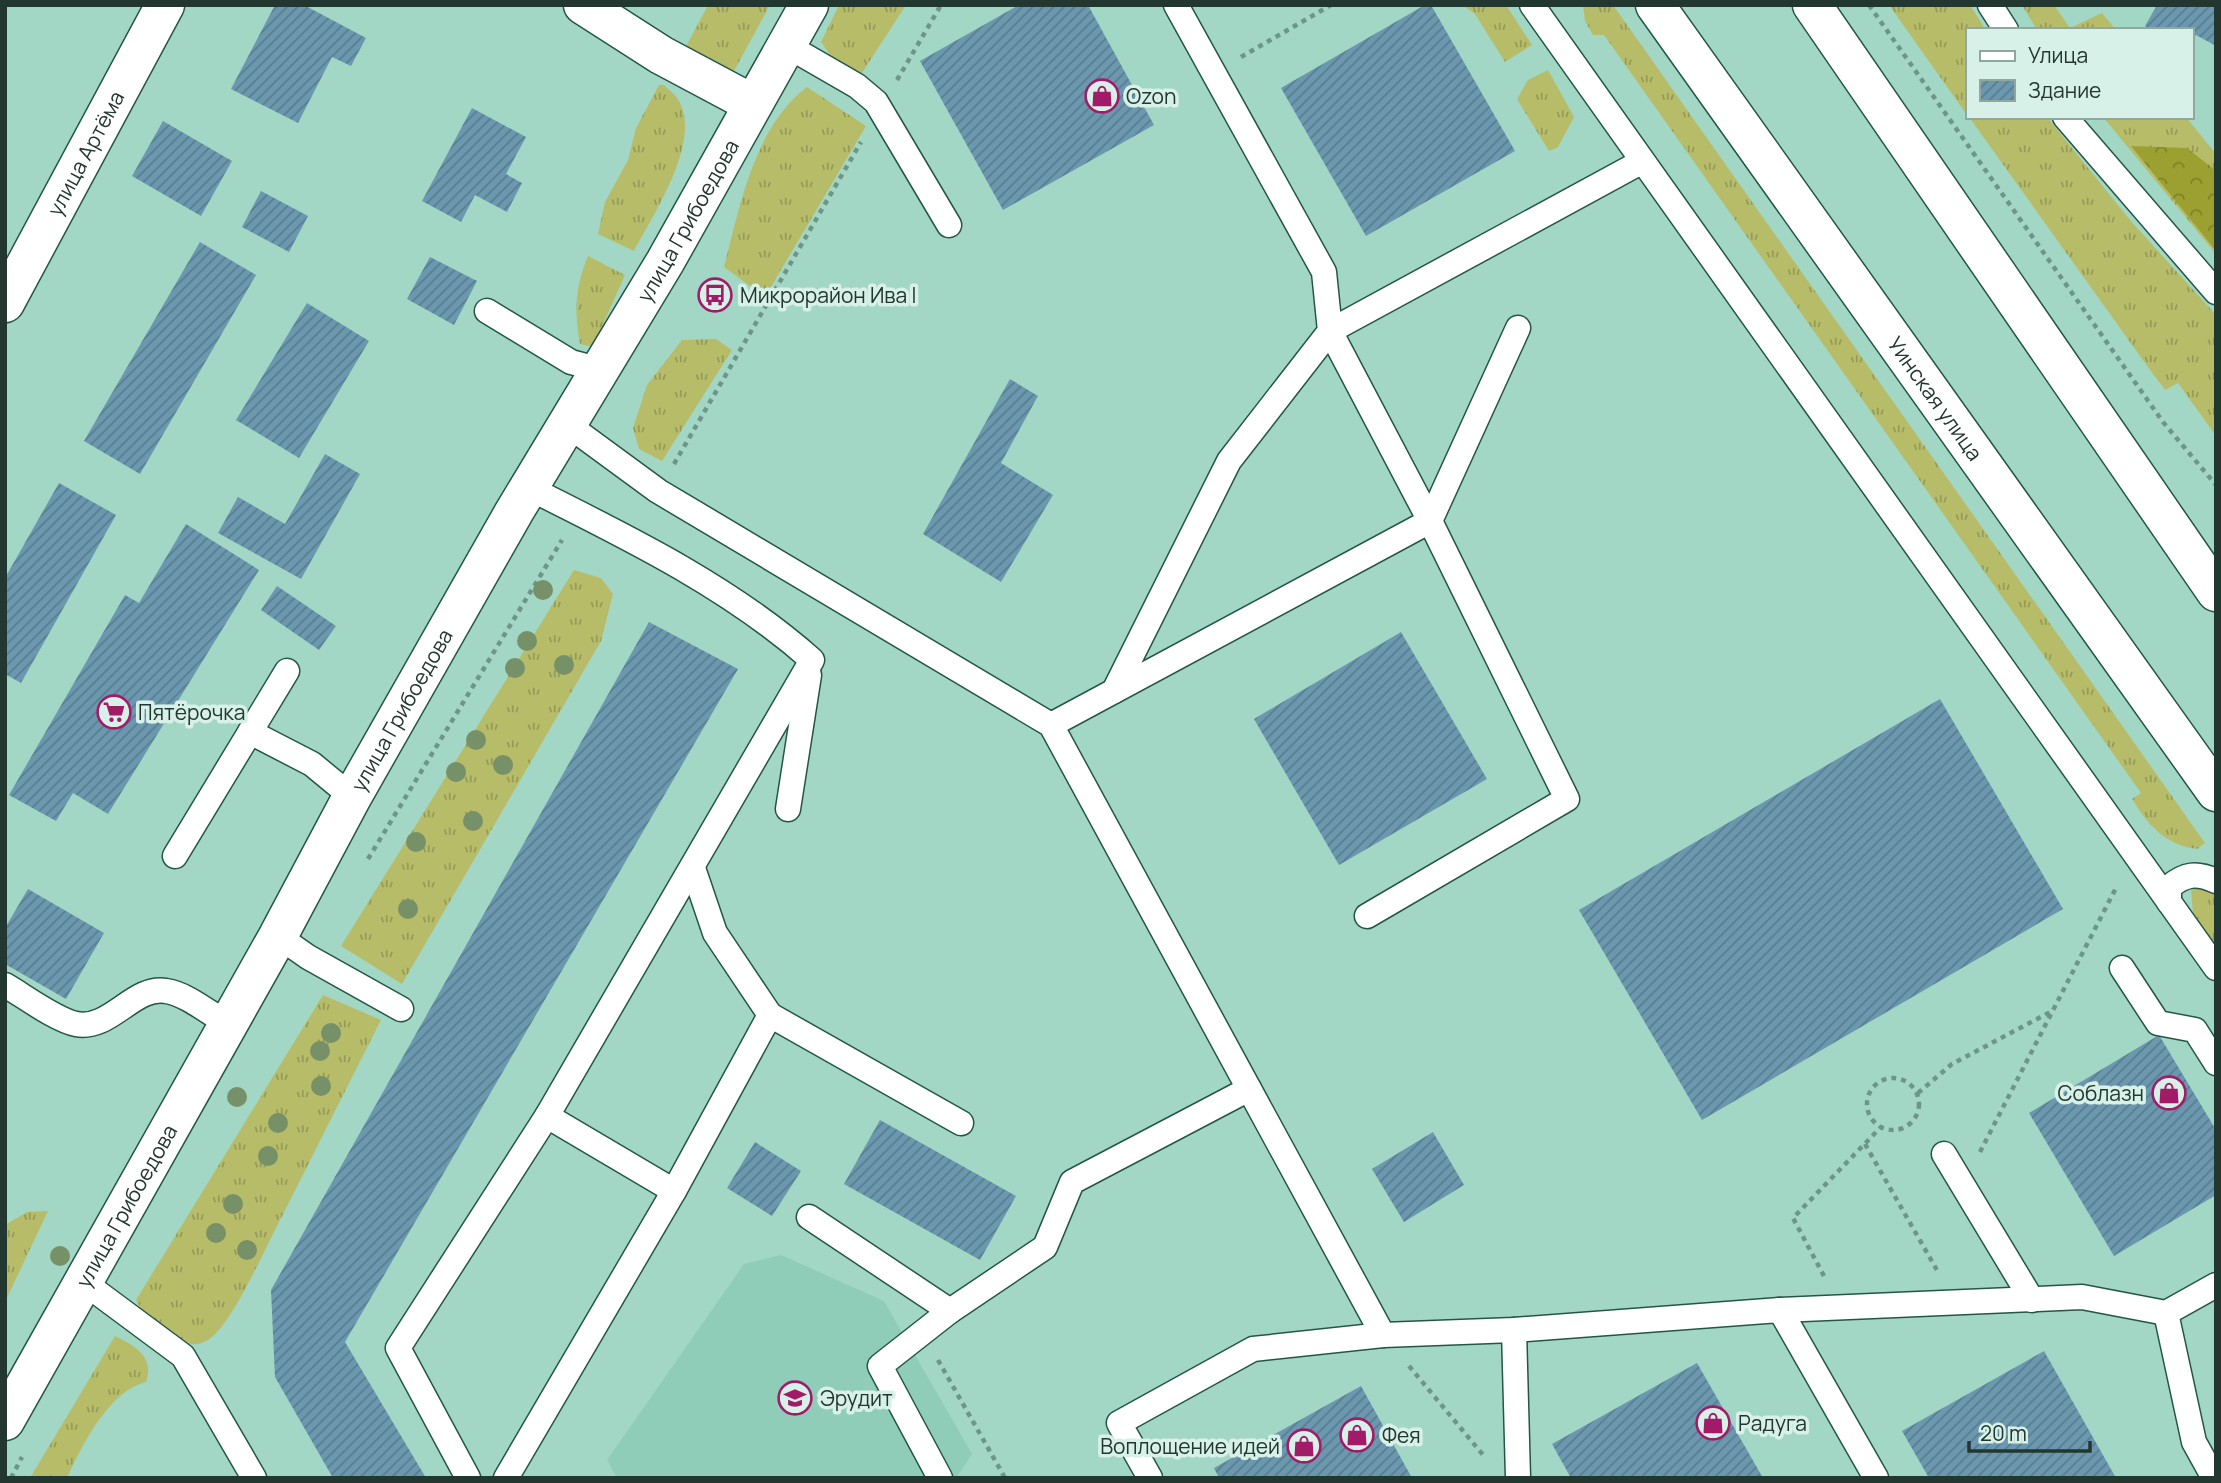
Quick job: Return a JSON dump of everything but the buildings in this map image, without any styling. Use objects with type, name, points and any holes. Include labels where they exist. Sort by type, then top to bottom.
[{"type":"street","name":"улица Артёма","points":[[5,303],[165,5]]},
{"type":"street","points":[[583,5],[662,55],[753,104]]},
{"type":"street","name":"улица Грибоедова","points":[[5,1421],[278,936],[352,797],[529,488],[601,370],[808,5]]},
{"type":"street","name":"Уинская улица","points":[[1655,5],[2216,792]]},
{"type":"street","points":[[1812,5],[2216,592]]},
{"type":"lane","points":[[1176,5],[1324,272],[1330,331],[1430,521],[1567,799],[1367,916]]},
{"type":"lane","points":[[1531,5],[1640,162],[2216,968]]},
{"type":"lane","points":[[1990,5],[2005,28]]},
{"type":"lane","points":[[786,45],[857,86],[881,108],[949,225]]},
{"type":"lane","points":[[2067,119],[2216,292]]},
{"type":"lane","points":[[1114,691],[1229,461],[1330,331],[1640,162]]},
{"type":"lane","points":[[487,311],[571,362],[601,370]]},
{"type":"lane","points":[[1051,725],[1430,521],[1518,328]]},
{"type":"lane","points":[[568,425],[659,491],[1051,725],[1382,1335]]},
{"type":"lane","points":[[529,488],[620,533],[750,611],[773,626],[812,660]]},
{"type":"lane","points":[[788,809],[812,660]]},
{"type":"lane","points":[[468,1478],[398,1348],[547,1116],[812,660]]},
{"type":"lane","points":[[174,856],[288,671]]},
{"type":"lane","points":[[250,732],[312,764],[352,797]]},
{"type":"lane","points":[[693,868],[715,933],[770,1015],[961,1123]]},
{"type":"lane","points":[[2169,902],[2169,887],[2184,875],[2204,875],[2216,881]]},
{"type":"lane","points":[[278,936],[308,957],[401,1009]]},
{"type":"lane","points":[[2122,968],[2158,1023],[2195,1030],[2216,1063]]},
{"type":"lane","points":[[5,985],[76,1024],[90,1024],[103,1019],[155,990],[167,991],[181,997],[228,1024]]},
{"type":"lane","points":[[506,1478],[674,1191],[770,1015]]},
{"type":"lane","points":[[940,1478],[880,1366],[950,1311],[1045,1247],[1072,1182],[1249,1089]]},
{"type":"lane","points":[[547,1116],[674,1191]]},
{"type":"lane","points":[[1944,1154],[2032,1300]]},
{"type":"lane","points":[[809,1217],[950,1311]]},
{"type":"lane","points":[[82,1281],[183,1356],[254,1478]]},
{"type":"lane","points":[[1150,1478],[1119,1423],[1253,1349],[1382,1335],[1514,1330],[1780,1310],[2082,1297],[2166,1313],[2216,1285]]},
{"type":"lane","points":[[1780,1310],[1876,1478]]},
{"type":"lane","points":[[2166,1313],[2194,1442],[2214,1478]]},
{"type":"lane","points":[[1514,1330],[1518,1478]]},
{"type":"path","points":[[659,491],[941,5]]},
{"type":"path","points":[[1214,73],[1331,5]]},
{"type":"path","points":[[1869,5],[2162,422],[2216,485]]},
{"type":"path","points":[[1962,1186],[2120,881]]},
{"type":"path","points":[[1918,1093],[1952,1064],[2055,1010]]},
{"type":"path","points":[[1896,1077],[1913,1086],[1918,1093],[1919,1109],[1911,1124],[1897,1131],[1881,1127],[1868,1114],[1867,1096],[1878,1082],[1896,1077]]},
{"type":"path","points":[[1841,1307],[1793,1218],[1881,1127]]},
{"type":"path","points":[[1865,1144],[1956,1303]]},
{"type":"path","points":[[1382,1335],[1486,1457]]},
{"type":"path","points":[[935,1356],[1005,1478]]},
{"type":"shaded area","name":"Эрудит","points":[[781,1255],[884,1301],[972,1454],[956,1478],[617,1478],[607,1460],[744,1264]]},
{"type":"green space","points":[[708,5],[770,5],[728,82],[682,54]]},
{"type":"green space","points":[[839,5],[906,5],[862,73],[833,59],[821,42]]},
{"type":"green space","points":[[1462,5],[1506,5],[1532,45],[1505,62],[1475,14]]},
{"type":"green space","points":[[1583,5],[1613,5],[2205,843],[2197,849],[2167,838],[2144,817],[2132,799],[2141,793],[1604,35],[1593,35],[1585,21]]},
{"type":"green space","points":[[1889,5],[1970,5],[1985,28],[1966,28],[1966,114]]},
{"type":"green space","points":[[2022,5],[2054,5],[2070,28],[2036,28]]},
{"type":"green space","points":[[2102,13],[2114,28],[2070,28]]},
{"type":"green space","points":[[1548,70],[1574,117],[1558,147],[1549,151],[1517,99],[1528,80]]},
{"type":"green space","points":[[659,85],[664,85],[679,101],[684,118],[684,137],[680,157],[663,199],[634,251],[598,234],[605,202],[628,160],[636,128]]},
{"type":"green space","points":[[807,87],[866,126],[765,297],[724,267],[743,194],[762,145],[774,123]]},
{"type":"green space","points":[[1970,119],[2049,119],[2130,220],[2216,315],[2216,436],[2178,383],[2165,390]]},
{"type":"green space","points":[[2105,119],[2188,119],[2216,154],[2216,254]]},
{"type":"green space","points":[[2131,146],[2187,148],[2216,171],[2216,251]]},
{"type":"green space","points":[[588,256],[625,275],[593,347],[580,344],[577,321],[578,289]]},
{"type":"green space","points":[[716,339],[732,350],[662,461],[639,449],[633,428],[647,385],[682,340]]},
{"type":"green space","points":[[574,570],[601,578],[613,594],[601,641],[402,984],[341,946]]},
{"type":"green space","points":[[2201,884],[2216,890],[2216,946],[2193,914],[2191,889]]},
{"type":"green space","points":[[323,995],[381,1020],[256,1269],[227,1320],[208,1340],[198,1344],[177,1340],[157,1327],[136,1300]]},
{"type":"green space","points":[[48,1211],[5,1302],[5,1225],[27,1212]]},
{"type":"green space","points":[[115,1336],[142,1354],[148,1366],[146,1382],[120,1396],[98,1421],[67,1478],[30,1478]]},
{"type":"place","name":"Ozon","points":[[1102,96]]},
{"type":"place","name":"Микрорайон Ива I","points":[[715,295]]},
{"type":"place","name":"Пятёрочка","points":[[114,712]]},
{"type":"place","name":"Соблазн","points":[[2169,1093]]},
{"type":"place","name":"Эрудит","points":[[795,1398]]},
{"type":"place","name":"Радуга","points":[[1713,1423]]},
{"type":"place","name":"Фея","points":[[1357,1435]]},
{"type":"place","name":"Воплощение идей","points":[[1304,1446]]}]
